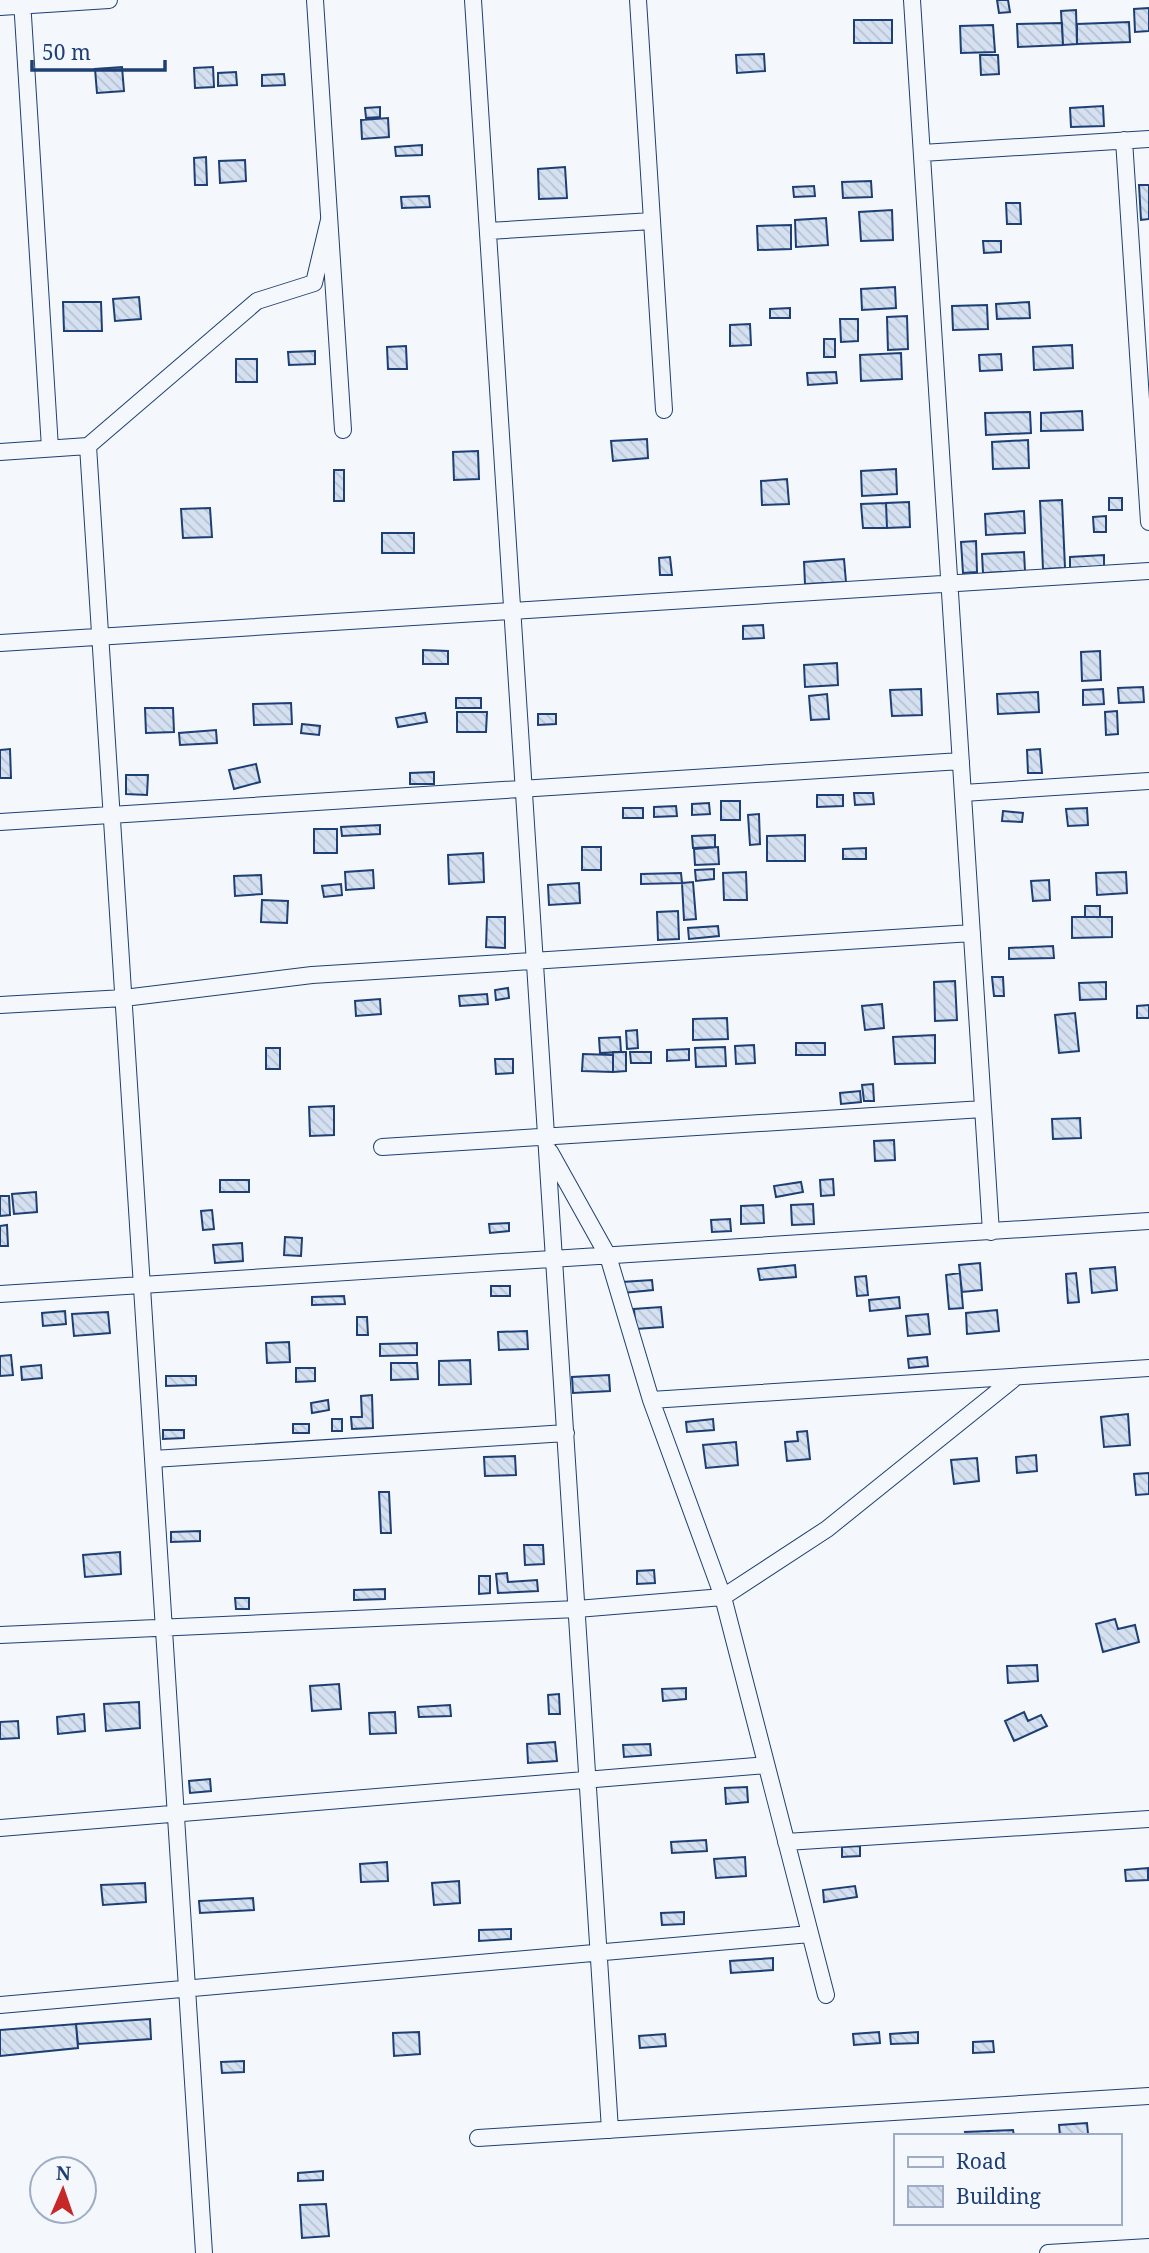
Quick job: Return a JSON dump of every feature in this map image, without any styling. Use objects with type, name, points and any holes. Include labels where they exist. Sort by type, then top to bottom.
[{"type":"street","points":[[0,7],[22,3],[109,0]]},
{"type":"street","points":[[315,0],[343,430]]},
{"type":"street","points":[[473,0],[610,2130]]},
{"type":"street","points":[[638,0],[664,410]]},
{"type":"street","points":[[912,0],[991,1231]]},
{"type":"street","points":[[22,3],[50,448]]},
{"type":"street","points":[[922,153],[1149,139]]},
{"type":"street","points":[[1124,141],[1144,382],[1149,522]]},
{"type":"street","points":[[0,452],[88,446],[257,301],[313,283],[329,219]]},
{"type":"street","points":[[488,231],[652,221]]},
{"type":"street","points":[[88,446],[204,2253]]},
{"type":"street","points":[[0,643],[1149,571]]},
{"type":"street","points":[[0,822],[961,761]]},
{"type":"street","points":[[963,793],[1149,781]]},
{"type":"street","points":[[0,1005],[124,998],[312,975],[972,933]]},
{"type":"street","points":[[382,1147],[546,1142],[983,1109]]},
{"type":"street","points":[[546,1142],[608,1256],[651,1400],[723,1597],[826,1995]]},
{"type":"street","points":[[0,1294],[1149,1222]]},
{"type":"street","points":[[651,1400],[1149,1368]]},
{"type":"street","points":[[0,1635],[577,1609],[723,1597],[827,1529],[1016,1377]]},
{"type":"street","points":[[153,1459],[566,1433]]},
{"type":"street","points":[[0,1828],[766,1765]]},
{"type":"street","points":[[786,1842],[1149,1819]]},
{"type":"street","points":[[0,2005],[810,1934]]},
{"type":"street","points":[[478,2138],[1149,2096]]},
{"type":"street","points":[[1048,2253],[1149,2247]]},
{"type":"building","points":[[997,0],[1008,0],[1010,12],[999,13]]},
{"type":"building","points":[[1149,8],[1149,31],[1135,32],[1134,9]]},
{"type":"building","points":[[1076,10],[1077,44],[1063,45],[1061,11]]},
{"type":"building","points":[[854,20],[892,20],[892,43],[854,43]]},
{"type":"building","points":[[1129,22],[1130,42],[1077,44],[1077,24]]},
{"type":"building","points":[[1062,23],[1063,45],[1018,47],[1017,24]]},
{"type":"building","points":[[993,25],[995,52],[961,53],[960,26]]},
{"type":"building","points":[[764,54],[765,71],[737,73],[736,55]]},
{"type":"building","points":[[980,55],[998,55],[999,74],[981,75]]},
{"type":"building","points":[[122,67],[124,91],[97,93],[95,69]]},
{"type":"building","points":[[213,67],[214,87],[195,88],[194,68]]},
{"type":"building","points":[[236,72],[237,85],[218,86],[218,73]]},
{"type":"building","points":[[284,74],[285,85],[262,86],[262,75]]},
{"type":"building","points":[[1103,106],[1104,126],[1071,127],[1070,108]]},
{"type":"building","points":[[380,107],[380,117],[366,118],[365,108]]},
{"type":"building","points":[[388,118],[389,137],[362,139],[361,120]]},
{"type":"building","points":[[422,145],[422,155],[396,156],[395,147]]},
{"type":"building","points":[[206,157],[207,185],[195,185],[194,158]]},
{"type":"building","points":[[245,160],[246,181],[220,183],[219,161]]},
{"type":"building","points":[[565,167],[567,198],[539,199],[538,169]]},
{"type":"building","points":[[871,181],[872,197],[843,198],[842,182]]},
{"type":"building","points":[[1139,185],[1149,185],[1149,219],[1141,220]]},
{"type":"building","points":[[814,186],[815,196],[794,197],[793,187]]},
{"type":"building","points":[[429,196],[430,207],[402,208],[401,197]]},
{"type":"building","points":[[1006,203],[1020,203],[1021,224],[1007,224]]},
{"type":"building","points":[[892,210],[893,240],[861,241],[859,212]]},
{"type":"building","points":[[826,218],[828,245],[796,247],[795,220]]},
{"type":"building","points":[[791,225],[791,249],[758,250],[757,226]]},
{"type":"building","points":[[983,241],[1001,241],[1001,252],[984,253]]},
{"type":"building","points":[[895,287],[896,308],[862,310],[861,289]]},
{"type":"building","points":[[139,297],[141,319],[115,321],[113,299]]},
{"type":"building","points":[[63,302],[101,302],[102,331],[64,331]]},
{"type":"building","points":[[1029,302],[1030,318],[997,319],[996,304]]},
{"type":"building","points":[[987,305],[988,329],[953,330],[952,306]]},
{"type":"building","points":[[790,308],[790,318],[770,318],[770,309]]},
{"type":"building","points":[[907,316],[908,349],[888,350],[887,317]]},
{"type":"building","points":[[840,319],[858,319],[858,341],[841,342]]},
{"type":"building","points":[[750,324],[751,345],[730,346],[730,325]]},
{"type":"building","points":[[824,339],[835,339],[835,357],[824,357]]},
{"type":"building","points":[[1072,345],[1073,368],[1034,370],[1033,347]]},
{"type":"building","points":[[406,346],[407,369],[388,369],[387,347]]},
{"type":"building","points":[[315,351],[315,364],[289,365],[288,352]]},
{"type":"building","points":[[901,353],[902,379],[861,381],[860,355]]},
{"type":"building","points":[[1001,354],[1002,370],[980,371],[979,355]]},
{"type":"building","points":[[236,359],[257,359],[257,382],[236,382]]},
{"type":"building","points":[[836,372],[837,383],[808,385],[807,373]]},
{"type":"building","points":[[1082,411],[1083,430],[1041,431],[1041,413]]},
{"type":"building","points":[[1030,412],[1031,433],[986,435],[985,413]]},
{"type":"building","points":[[647,439],[648,458],[613,461],[611,441]]},
{"type":"building","points":[[1028,440],[1029,468],[993,469],[992,442]]},
{"type":"building","points":[[478,451],[479,479],[454,480],[453,452]]},
{"type":"building","points":[[896,469],[897,494],[862,496],[861,471]]},
{"type":"building","points":[[334,470],[344,470],[344,501],[334,501]]},
{"type":"building","points":[[787,479],[789,504],[762,505],[761,481]]},
{"type":"building","points":[[1109,498],[1122,498],[1122,510],[1109,510]]},
{"type":"building","points":[[1062,500],[1065,568],[1043,569],[1040,501]]},
{"type":"building","points":[[909,502],[910,527],[887,528],[886,503]]},
{"type":"building","points":[[886,503],[887,528],[863,528],[861,504]]},
{"type":"building","points":[[210,508],[212,537],[183,538],[181,509]]},
{"type":"building","points":[[1024,511],[1025,533],[986,535],[985,514]]},
{"type":"building","points":[[1106,516],[1106,532],[1094,532],[1093,517]]},
{"type":"building","points":[[382,533],[414,533],[414,553],[382,553]]},
{"type":"building","points":[[976,541],[977,572],[963,573],[961,542]]},
{"type":"building","points":[[1024,552],[1025,571],[983,573],[982,554]]},
{"type":"building","points":[[1104,555],[1104,567],[1070,568],[1070,557]]},
{"type":"building","points":[[670,557],[672,575],[660,575],[659,558]]},
{"type":"building","points":[[844,559],[846,582],[805,584],[804,562]]},
{"type":"building","points":[[763,625],[764,638],[743,639],[743,626]]},
{"type":"building","points":[[423,650],[448,651],[448,664],[423,664]]},
{"type":"building","points":[[1100,651],[1101,680],[1082,681],[1081,652]]},
{"type":"building","points":[[837,663],[838,685],[805,687],[804,665]]},
{"type":"building","points":[[1143,687],[1144,702],[1119,703],[1118,688]]},
{"type":"building","points":[[921,689],[922,715],[892,716],[890,690]]},
{"type":"building","points":[[1103,689],[1104,704],[1083,705],[1083,690]]},
{"type":"building","points":[[1038,692],[1039,712],[998,714],[997,694]]},
{"type":"building","points":[[827,694],[829,719],[811,720],[809,696]]},
{"type":"building","points":[[456,698],[481,698],[481,708],[456,708]]},
{"type":"building","points":[[291,703],[292,724],[254,725],[253,704]]},
{"type":"building","points":[[145,708],[173,708],[174,732],[146,733]]},
{"type":"building","points":[[1117,711],[1118,734],[1106,735],[1105,712]]},
{"type":"building","points":[[457,712],[487,712],[486,732],[457,732]]},
{"type":"building","points":[[425,713],[427,722],[398,727],[396,718]]},
{"type":"building","points":[[538,714],[556,714],[556,724],[538,725]]},
{"type":"building","points":[[302,724],[320,726],[319,735],[301,733]]},
{"type":"building","points":[[216,730],[217,743],[180,745],[179,733]]},
{"type":"building","points":[[10,749],[11,778],[0,778],[0,750]]},
{"type":"building","points":[[1040,749],[1042,773],[1028,773],[1027,750]]},
{"type":"building","points":[[256,764],[260,782],[234,789],[229,770]]},
{"type":"building","points":[[434,772],[434,784],[410,784],[410,773]]},
{"type":"building","points":[[126,775],[148,775],[147,795],[126,794]]},
{"type":"building","points":[[854,793],[873,793],[874,804],[855,805]]},
{"type":"building","points":[[817,795],[843,795],[843,806],[817,807]]},
{"type":"building","points":[[721,801],[740,801],[740,820],[721,820]]},
{"type":"building","points":[[709,803],[710,814],[692,815],[692,804]]},
{"type":"building","points":[[676,806],[677,816],[654,817],[654,807]]},
{"type":"building","points":[[623,808],[643,808],[643,818],[623,818]]},
{"type":"building","points":[[1087,808],[1088,825],[1068,826],[1066,809]]},
{"type":"building","points":[[1003,811],[1023,813],[1022,822],[1002,821]]},
{"type":"building","points":[[759,814],[760,844],[750,845],[748,815]]},
{"type":"building","points":[[380,825],[380,834],[342,836],[341,827]]},
{"type":"building","points":[[314,829],[337,829],[337,853],[314,853]]},
{"type":"building","points":[[715,835],[715,847],[693,848],[692,836]]},
{"type":"building","points":[[805,835],[805,861],[767,861],[767,836]]},
{"type":"building","points":[[582,847],[601,847],[601,870],[582,870]]},
{"type":"building","points":[[718,847],[719,864],[695,865],[694,849]]},
{"type":"building","points":[[866,848],[866,859],[843,859],[843,849]]},
{"type":"building","points":[[483,853],[484,882],[449,884],[448,855]]},
{"type":"building","points":[[714,869],[714,879],[696,881],[695,870]]},
{"type":"building","points":[[373,870],[374,888],[346,890],[345,872]]},
{"type":"building","points":[[746,872],[747,900],[724,900],[723,873]]},
{"type":"building","points":[[1126,872],[1127,893],[1097,895],[1096,873]]},
{"type":"building","points":[[681,873],[682,883],[641,884],[641,874]]},
{"type":"building","points":[[261,875],[262,894],[235,896],[234,876]]},
{"type":"building","points":[[1049,880],[1050,900],[1033,901],[1031,881]]},
{"type":"building","points":[[693,882],[696,919],[684,920],[682,883]]},
{"type":"building","points":[[579,883],[580,903],[549,905],[548,885]]},
{"type":"building","points":[[341,884],[342,895],[324,897],[322,886]]},
{"type":"building","points":[[262,900],[288,901],[287,923],[261,922]]},
{"type":"building","points":[[1085,906],[1100,906],[1100,917],[1085,917]]},
{"type":"building","points":[[678,911],[679,939],[658,940],[657,912]]},
{"type":"building","points":[[487,917],[505,917],[505,948],[486,947]]},
{"type":"building","points":[[1072,917],[1112,917],[1112,937],[1072,938]]},
{"type":"building","points":[[718,926],[719,936],[689,939],[688,928]]},
{"type":"building","points":[[1053,946],[1054,958],[1009,959],[1009,948]]},
{"type":"building","points":[[992,977],[1003,977],[1004,996],[994,996]]},
{"type":"building","points":[[955,981],[957,1020],[935,1021],[934,982]]},
{"type":"building","points":[[1106,982],[1106,999],[1080,1000],[1079,983]]},
{"type":"building","points":[[508,988],[509,998],[496,1000],[495,990]]},
{"type":"building","points":[[487,994],[488,1004],[460,1006],[459,996]]},
{"type":"building","points":[[380,999],[381,1014],[356,1016],[355,1001]]},
{"type":"building","points":[[882,1004],[884,1028],[865,1030],[862,1006]]},
{"type":"building","points":[[1149,1005],[1149,1018],[1137,1018],[1137,1006]]},
{"type":"building","points":[[1075,1013],[1079,1051],[1059,1053],[1055,1015]]},
{"type":"building","points":[[727,1018],[728,1039],[693,1040],[693,1019]]},
{"type":"building","points":[[637,1030],[638,1048],[627,1049],[626,1031]]},
{"type":"building","points":[[935,1035],[935,1063],[895,1064],[893,1037]]},
{"type":"building","points":[[620,1037],[621,1052],[600,1053],[599,1038]]},
{"type":"building","points":[[796,1043],[825,1043],[825,1055],[796,1055]]},
{"type":"building","points":[[754,1045],[755,1063],[736,1064],[735,1046]]},
{"type":"building","points":[[725,1047],[726,1066],[696,1067],[695,1048]]},
{"type":"building","points":[[266,1048],[280,1048],[280,1069],[266,1069]]},
{"type":"building","points":[[689,1049],[689,1060],[667,1061],[667,1050]]},
{"type":"building","points":[[613,1052],[626,1052],[626,1071],[613,1072]]},
{"type":"building","points":[[630,1052],[651,1052],[651,1063],[631,1063]]},
{"type":"building","points":[[583,1054],[613,1055],[613,1072],[582,1071]]},
{"type":"building","points":[[495,1059],[513,1059],[513,1073],[496,1074]]},
{"type":"building","points":[[873,1084],[874,1101],[864,1101],[862,1085]]},
{"type":"building","points":[[860,1091],[861,1102],[841,1104],[840,1093]]},
{"type":"building","points":[[334,1106],[334,1135],[310,1136],[309,1107]]},
{"type":"building","points":[[1080,1118],[1081,1138],[1053,1139],[1052,1119]]},
{"type":"building","points":[[894,1140],[895,1160],[875,1161],[874,1141]]},
{"type":"building","points":[[833,1179],[834,1195],[821,1196],[820,1180]]},
{"type":"building","points":[[220,1180],[249,1180],[249,1192],[220,1192]]},
{"type":"building","points":[[801,1182],[803,1192],[776,1197],[774,1186]]},
{"type":"building","points":[[36,1192],[37,1212],[14,1214],[12,1194]]},
{"type":"building","points":[[0,1196],[9,1196],[10,1215],[0,1216]]},
{"type":"building","points":[[813,1204],[814,1224],[792,1225],[791,1205]]},
{"type":"building","points":[[763,1205],[764,1223],[741,1224],[741,1206]]},
{"type":"building","points":[[212,1210],[214,1229],[203,1230],[201,1211]]},
{"type":"building","points":[[730,1219],[731,1231],[712,1232],[711,1220]]},
{"type":"building","points":[[509,1223],[509,1231],[490,1233],[489,1224]]},
{"type":"building","points":[[7,1225],[8,1246],[0,1246],[0,1226]]},
{"type":"building","points":[[285,1237],[302,1238],[301,1256],[284,1255]]},
{"type":"building","points":[[242,1243],[243,1261],[215,1263],[213,1245]]},
{"type":"building","points":[[980,1263],[982,1290],[962,1292],[959,1265]]},
{"type":"building","points":[[795,1265],[796,1277],[760,1280],[758,1269]]},
{"type":"building","points":[[1115,1267],[1117,1290],[1092,1293],[1090,1269]]},
{"type":"building","points":[[960,1273],[963,1308],[949,1309],[946,1275]]},
{"type":"building","points":[[1076,1273],[1079,1302],[1068,1303],[1066,1274]]},
{"type":"building","points":[[866,1276],[868,1295],[857,1296],[855,1277]]},
{"type":"building","points":[[652,1280],[653,1290],[623,1293],[622,1282]]},
{"type":"building","points":[[491,1286],[510,1286],[510,1296],[491,1296]]},
{"type":"building","points":[[344,1296],[345,1304],[312,1305],[312,1297]]},
{"type":"building","points":[[899,1297],[900,1308],[870,1311],[869,1300]]},
{"type":"building","points":[[661,1307],[663,1327],[636,1329],[634,1309]]},
{"type":"building","points":[[997,1310],[999,1331],[967,1334],[966,1313]]},
{"type":"building","points":[[65,1311],[66,1324],[43,1326],[42,1313]]},
{"type":"building","points":[[108,1312],[110,1333],[74,1336],[72,1314]]},
{"type":"building","points":[[928,1314],[930,1334],[908,1336],[906,1316]]},
{"type":"building","points":[[357,1317],[367,1317],[368,1335],[357,1335]]},
{"type":"building","points":[[527,1331],[528,1349],[499,1350],[498,1332]]},
{"type":"building","points":[[289,1342],[290,1362],[267,1363],[266,1343]]},
{"type":"building","points":[[417,1343],[417,1355],[380,1356],[380,1344]]},
{"type":"building","points":[[11,1355],[13,1375],[0,1376],[0,1356]]},
{"type":"building","points":[[927,1357],[928,1366],[909,1368],[908,1359]]},
{"type":"building","points":[[470,1360],[471,1384],[439,1385],[439,1361]]},
{"type":"building","points":[[391,1363],[417,1363],[418,1379],[391,1380]]},
{"type":"building","points":[[41,1365],[42,1378],[22,1380],[21,1367]]},
{"type":"building","points":[[296,1368],[315,1368],[315,1381],[296,1382]]},
{"type":"building","points":[[609,1375],[610,1391],[573,1393],[572,1377]]},
{"type":"building","points":[[166,1376],[196,1376],[196,1385],[166,1386]]},
{"type":"building","points":[[372,1395],[373,1428],[352,1429],[351,1417],[362,1417],[361,1396]]},
{"type":"building","points":[[328,1400],[329,1410],[312,1413],[311,1403]]},
{"type":"building","points":[[1128,1414],[1130,1445],[1104,1447],[1101,1417]]},
{"type":"building","points":[[332,1419],[342,1419],[342,1431],[332,1431]]},
{"type":"building","points":[[713,1419],[714,1430],[687,1432],[686,1422]]},
{"type":"building","points":[[293,1424],[309,1424],[309,1433],[293,1433]]},
{"type":"building","points":[[163,1430],[184,1430],[184,1438],[163,1439]]},
{"type":"building","points":[[807,1431],[810,1459],[787,1461],[785,1442],[798,1441],[797,1432]]},
{"type":"building","points":[[736,1442],[738,1465],[706,1468],[703,1445]]},
{"type":"building","points":[[1036,1455],[1037,1471],[1017,1473],[1016,1457]]},
{"type":"building","points":[[515,1456],[516,1475],[485,1476],[484,1457]]},
{"type":"building","points":[[977,1458],[979,1481],[954,1484],[951,1460]]},
{"type":"building","points":[[1149,1473],[1149,1494],[1136,1495],[1134,1474]]},
{"type":"building","points":[[379,1492],[389,1492],[391,1533],[381,1533]]},
{"type":"building","points":[[200,1531],[200,1541],[171,1542],[171,1532]]},
{"type":"building","points":[[524,1545],[543,1545],[544,1564],[525,1565]]},
{"type":"building","points":[[120,1552],[121,1574],[85,1577],[83,1555]]},
{"type":"building","points":[[654,1570],[655,1583],[637,1584],[637,1571]]},
{"type":"building","points":[[507,1573],[508,1582],[537,1580],[538,1591],[498,1593],[496,1574]]},
{"type":"building","points":[[479,1576],[490,1576],[490,1593],[479,1594]]},
{"type":"building","points":[[385,1589],[385,1599],[354,1600],[354,1590]]},
{"type":"building","points":[[235,1598],[249,1598],[249,1609],[236,1609]]},
{"type":"building","points":[[1115,1619],[1118,1629],[1135,1625],[1139,1642],[1103,1652],[1096,1624]]},
{"type":"building","points":[[1037,1665],[1038,1681],[1008,1683],[1007,1666]]},
{"type":"building","points":[[339,1684],[341,1709],[312,1711],[310,1686]]},
{"type":"building","points":[[686,1688],[686,1699],[663,1701],[662,1689]]},
{"type":"building","points":[[559,1694],[560,1714],[549,1714],[548,1695]]},
{"type":"building","points":[[139,1702],[140,1728],[106,1731],[104,1704]]},
{"type":"building","points":[[450,1705],[451,1716],[419,1717],[418,1707]]},
{"type":"building","points":[[395,1712],[396,1733],[370,1734],[369,1713]]},
{"type":"building","points":[[1024,1712],[1028,1721],[1041,1715],[1047,1726],[1014,1741],[1005,1721]]},
{"type":"building","points":[[84,1714],[85,1731],[58,1734],[57,1717]]},
{"type":"building","points":[[18,1721],[19,1738],[0,1739],[0,1722]]},
{"type":"building","points":[[555,1742],[557,1761],[528,1763],[527,1744]]},
{"type":"building","points":[[650,1744],[651,1755],[624,1757],[623,1745]]},
{"type":"building","points":[[210,1779],[211,1791],[190,1793],[189,1781]]},
{"type":"building","points":[[747,1787],[748,1802],[726,1804],[725,1788]]},
{"type":"building","points":[[706,1840],[707,1851],[672,1853],[671,1842]]},
{"type":"building","points":[[860,1846],[860,1856],[842,1857],[842,1847]]},
{"type":"building","points":[[745,1857],[746,1876],[716,1878],[714,1859]]},
{"type":"building","points":[[387,1862],[388,1881],[361,1882],[360,1864]]},
{"type":"building","points":[[1148,1868],[1148,1880],[1126,1881],[1125,1870]]},
{"type":"building","points":[[459,1881],[460,1903],[434,1905],[432,1883]]},
{"type":"building","points":[[145,1883],[146,1902],[103,1905],[101,1885]]},
{"type":"building","points":[[855,1886],[857,1897],[824,1902],[823,1890]]},
{"type":"building","points":[[253,1898],[254,1910],[200,1913],[199,1901]]},
{"type":"building","points":[[684,1912],[684,1924],[662,1925],[661,1913]]},
{"type":"building","points":[[511,1929],[511,1939],[479,1941],[479,1930]]},
{"type":"building","points":[[773,1958],[773,1970],[731,1973],[730,1961]]},
{"type":"building","points":[[150,2019],[151,2039],[78,2044],[76,2024]]},
{"type":"building","points":[[76,2024],[78,2048],[0,2056],[0,2030]]},
{"type":"building","points":[[419,2032],[420,2054],[394,2056],[393,2033]]},
{"type":"building","points":[[879,2032],[880,2043],[854,2045],[853,2034]]},
{"type":"building","points":[[918,2032],[918,2043],[891,2044],[890,2034]]},
{"type":"building","points":[[665,2034],[666,2046],[640,2048],[639,2036]]},
{"type":"building","points":[[993,2041],[994,2052],[973,2053],[973,2042]]},
{"type":"building","points":[[244,2061],[244,2072],[222,2073],[221,2062]]},
{"type":"building","points":[[1087,2123],[1088,2134],[1060,2134],[1059,2125]]},
{"type":"building","points":[[1013,2130],[1014,2134],[966,2134]]},
{"type":"building","points":[[323,2171],[323,2180],[298,2181],[298,2173]]},
{"type":"building","points":[[326,2204],[329,2236],[302,2238],[300,2205]]}]
